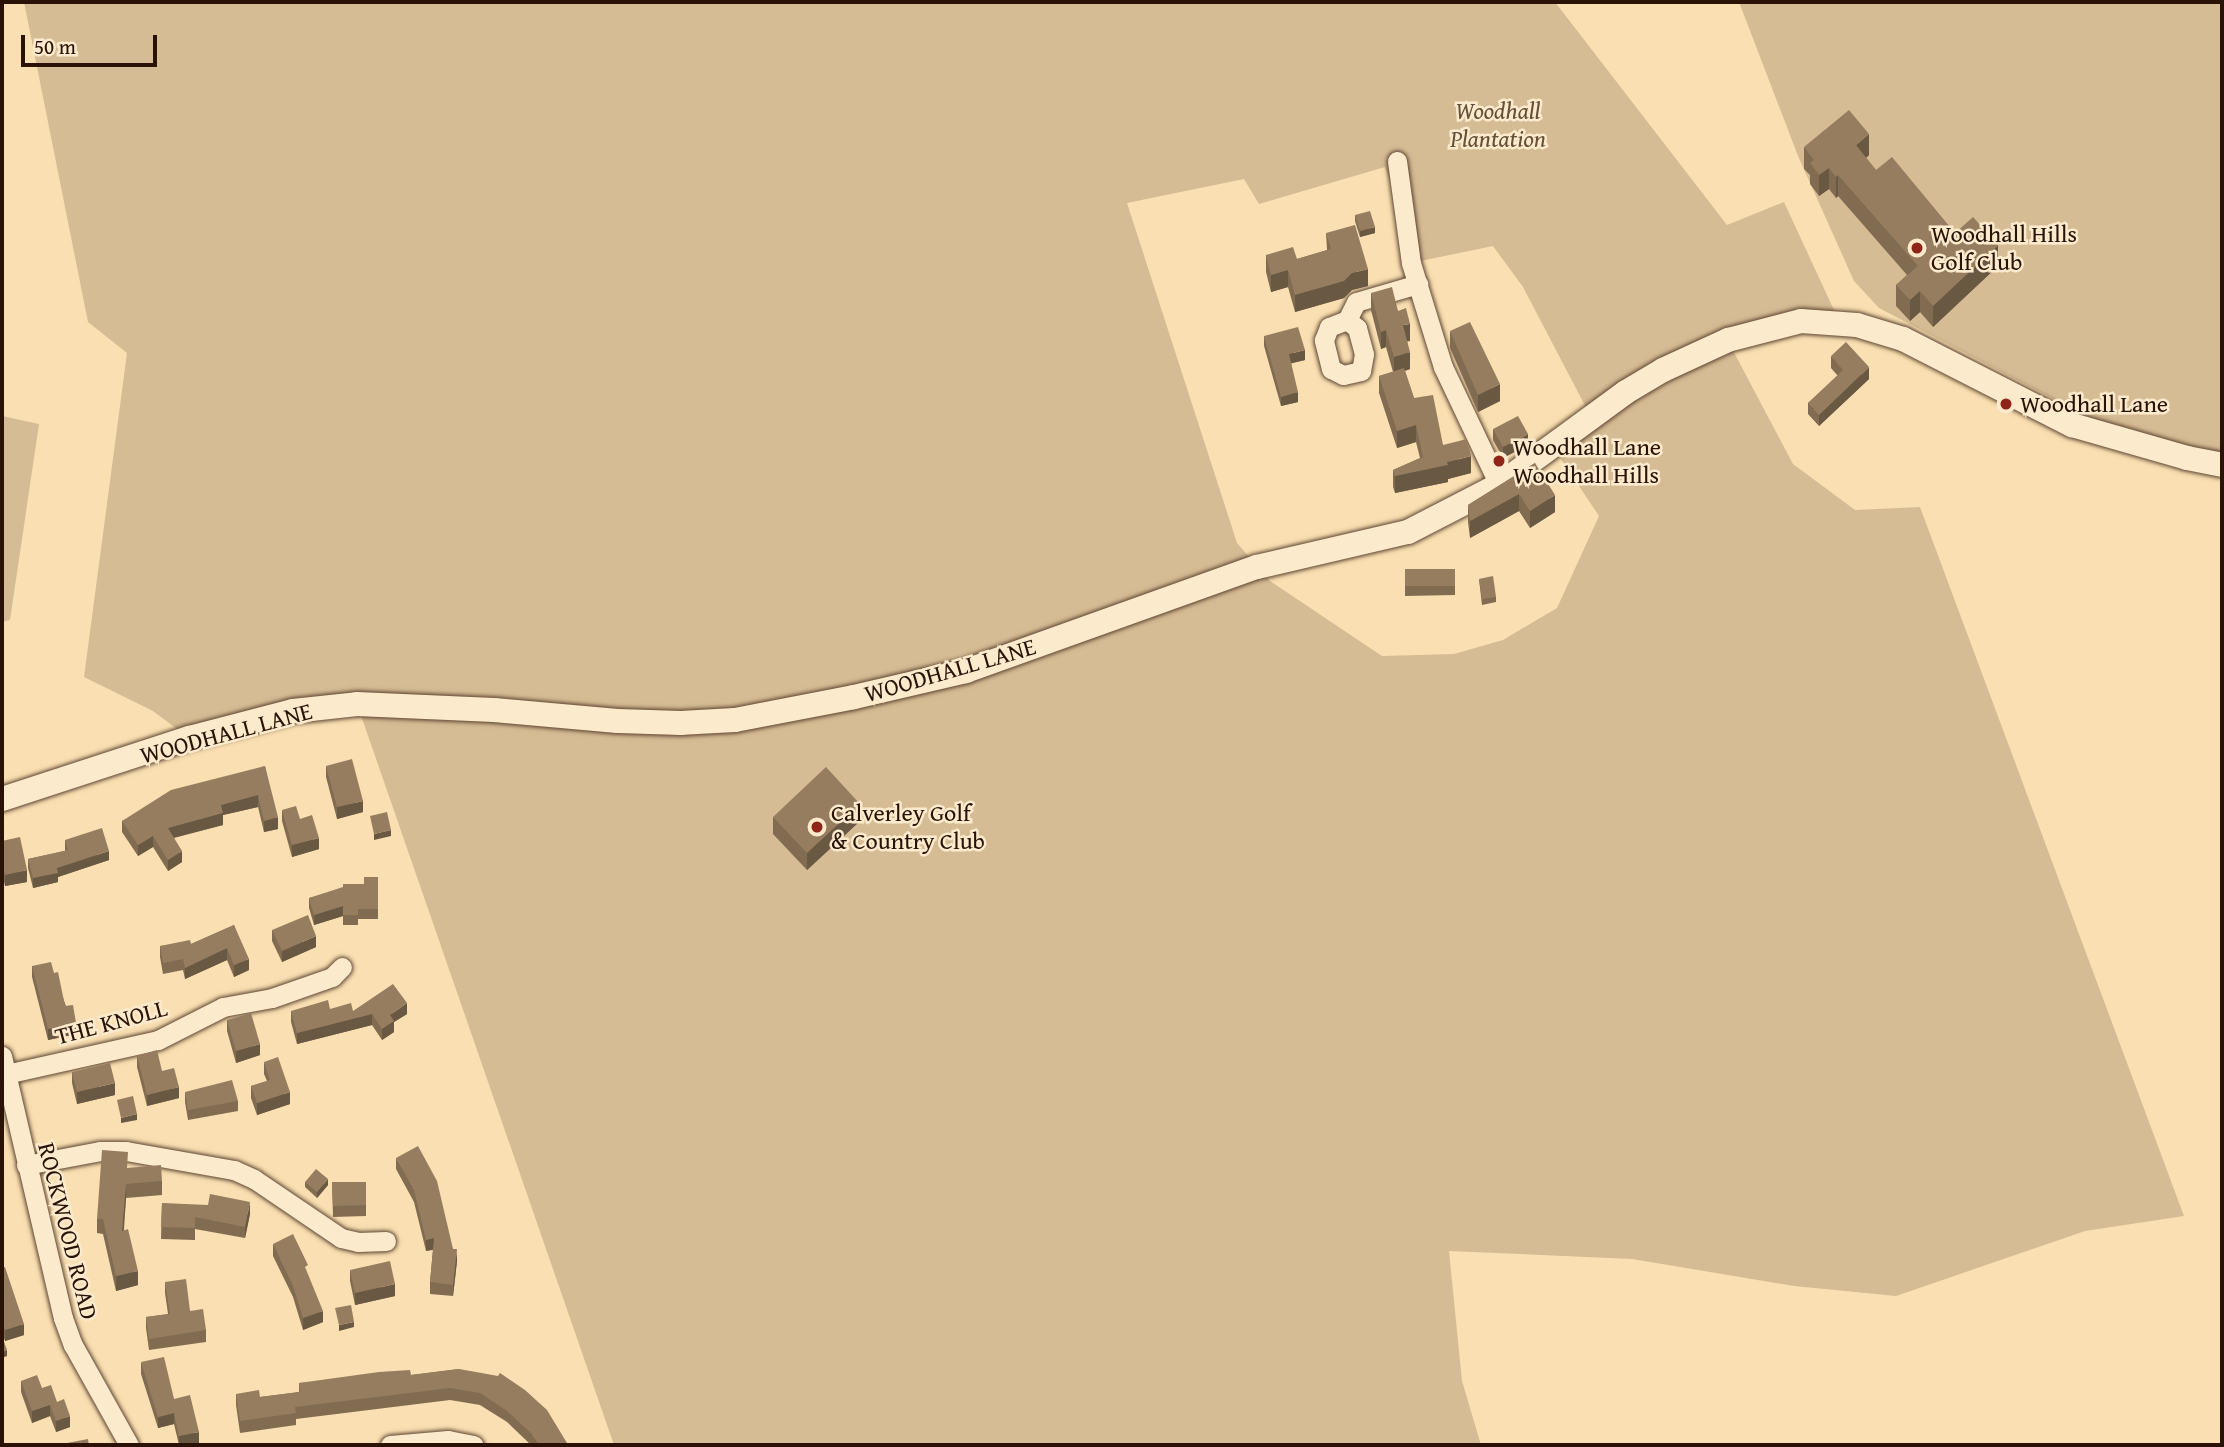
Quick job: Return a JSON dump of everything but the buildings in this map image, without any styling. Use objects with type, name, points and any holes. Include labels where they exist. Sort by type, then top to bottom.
[{"type":"street","points":[[1397,161],[1412,264],[1443,367],[1499,485]]},
{"type":"street","points":[[1347,320],[1356,302],[1418,284]]},
{"type":"street","name":"WOODHALL LANE","points":[[2,799],[189,738],[293,711],[357,704],[681,723],[735,720],[855,697],[966,671],[1257,567],[1408,532],[1499,485],[1626,392],[1663,370],[1728,340],[1801,321],[1840,323],[1903,339],[2072,425],[2186,458],[2222,464]]},
{"type":"street","name":"THE KNOLL","points":[[4,1065],[158,1040],[223,1007],[272,998],[332,977],[342,967]]},
{"type":"street","name":"ROCKWOOD ROAD","points":[[4,1065],[54,1286],[73,1345],[129,1445]]},
{"type":"street","points":[[26,1165],[100,1151],[126,1151],[234,1170],[254,1179],[341,1238],[358,1242],[386,1241]]},
{"type":"street","points":[[390,1445],[447,1440],[474,1445]]},
{"type":"green space","name":"Calverley Golf & Country Club","points":[[24,2],[1555,2],[1727,225],[1784,202],[1840,323],[1728,341],[1793,464],[1855,510],[1920,507],[2184,1216],[2085,1231],[1896,1296],[1794,1286],[1632,1259],[1449,1251],[1462,1381],[1481,1445],[614,1445],[357,704],[189,738],[153,711],[84,677],[127,353],[88,322]],"holes":[[[1385,167],[1406,227],[1411,263],[1493,246],[1523,287],[1591,417],[1553,447],[1599,516],[1557,608],[1503,640],[1454,654],[1382,656],[1270,581],[1237,543],[1127,203],[1244,179],[1259,204]]]},
{"type":"green space","name":"Woodhall Hills Golf Club","points":[[1739,2],[2222,2],[2222,455],[2096,421],[1879,308],[1854,281],[1798,156]]},
{"type":"green space","points":[[2,416],[39,424],[10,620],[2,622]]},
{"type":"place","name":"Woodhall Hills Golf Club","points":[[1917,248]]},
{"type":"place","name":"Woodhall Lane","points":[[2006,404]]},
{"type":"place","name":"Woodhall Lane Woodhall Hills","points":[[1499,461]]},
{"type":"place","name":"Calverley Golf & Country Club","points":[[817,827]]},
{"type":"park label","name":"Woodhall Plantation","points":[[1498,125]]}]
